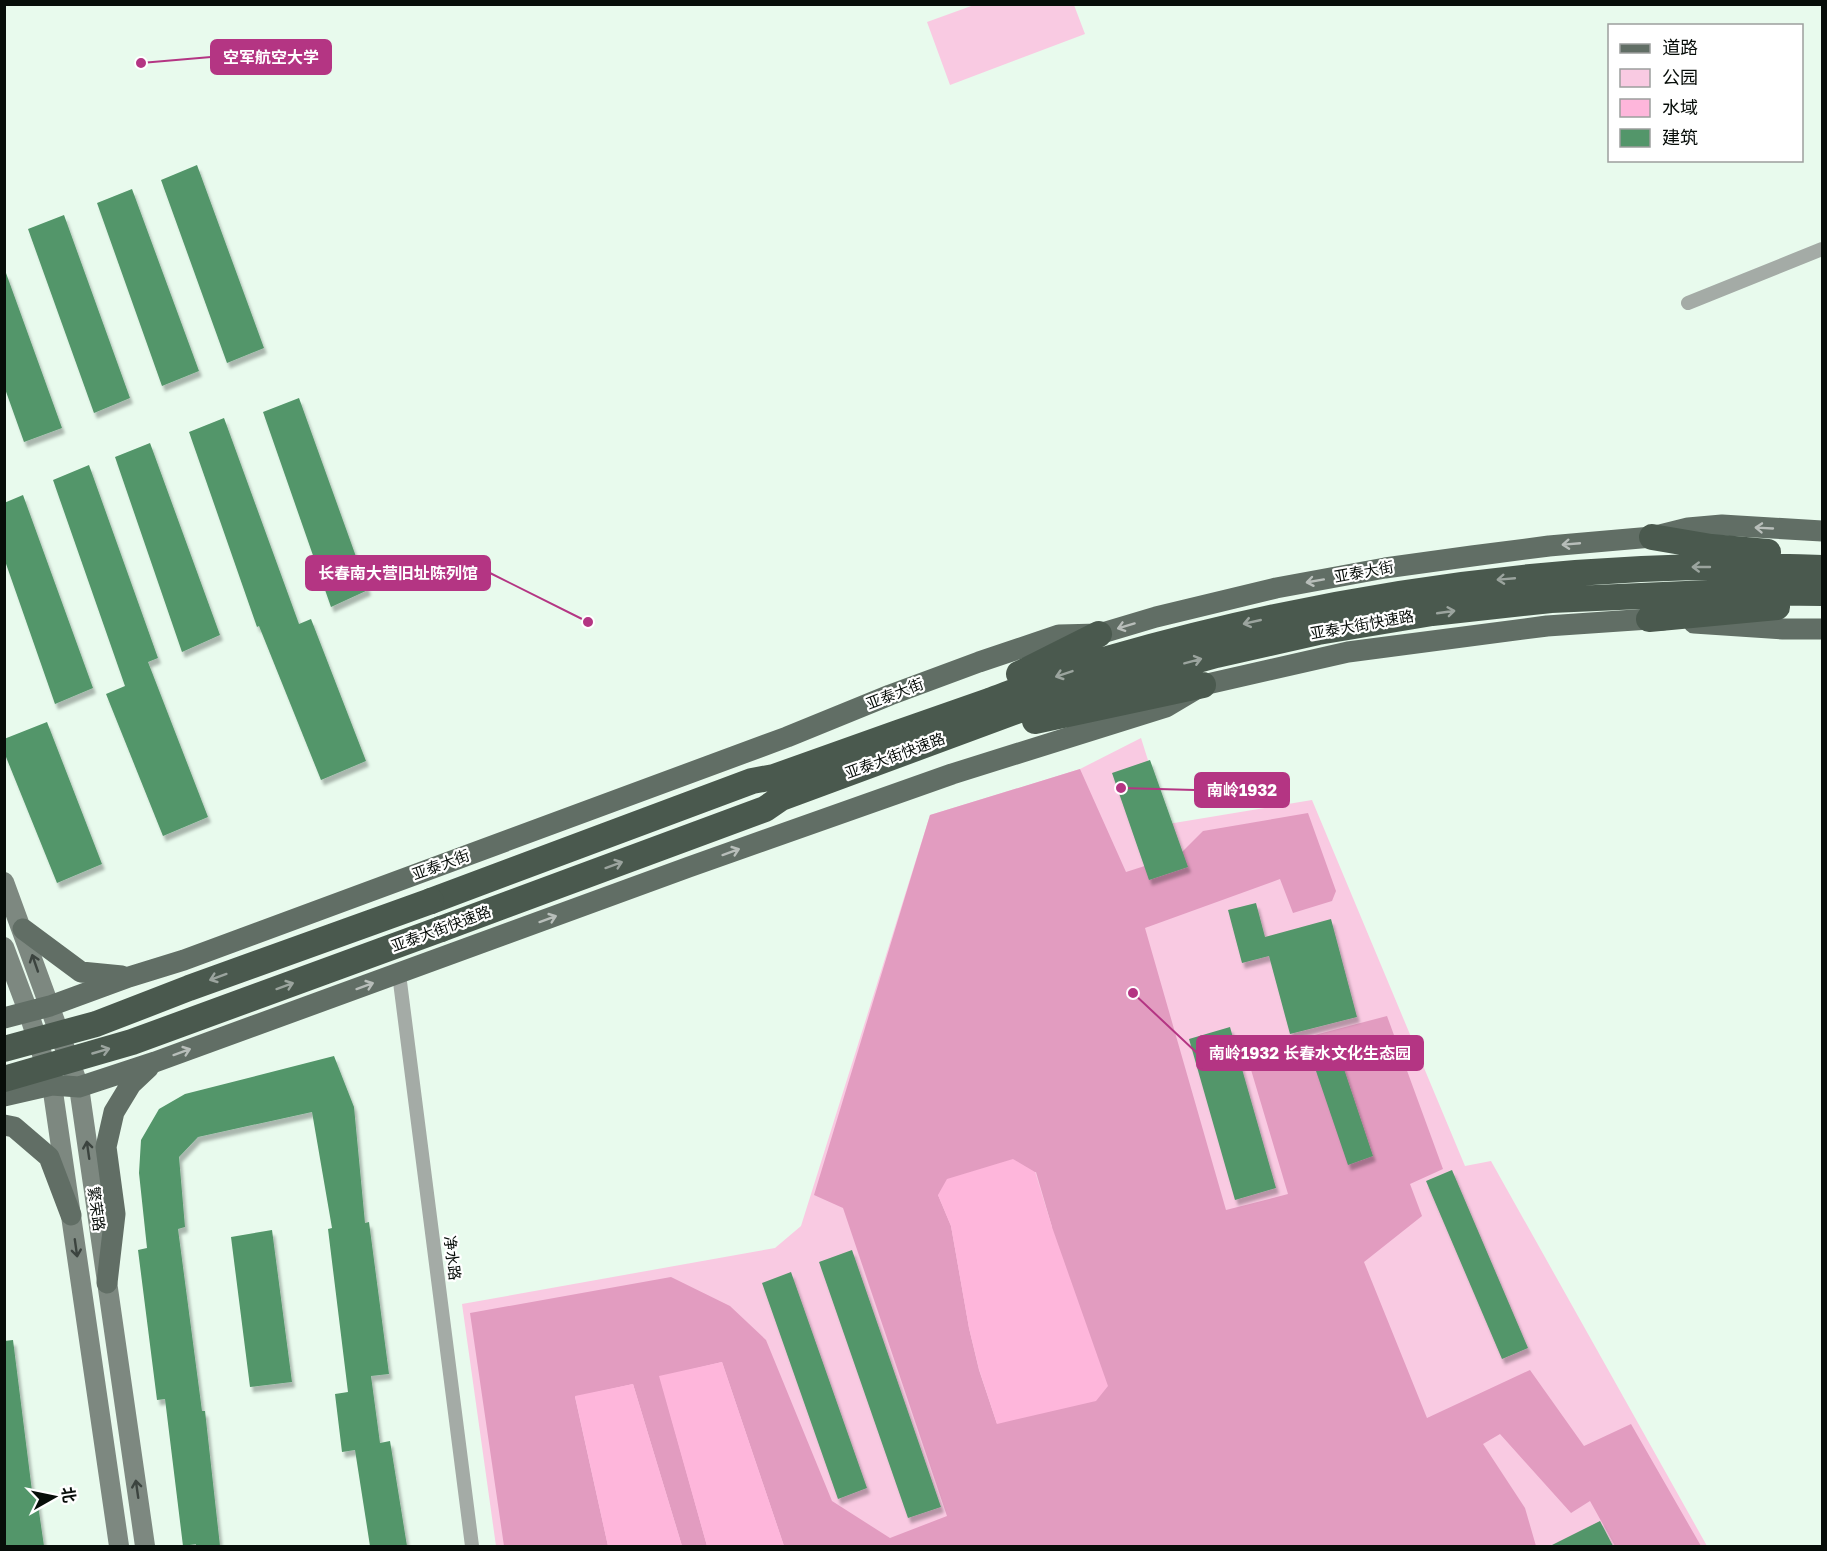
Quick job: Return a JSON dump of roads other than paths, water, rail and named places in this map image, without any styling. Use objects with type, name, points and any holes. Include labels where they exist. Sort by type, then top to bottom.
[{"type":"highway","points":[[1652,537],[1711,547],[1822,555]]},
{"type":"highway","name":"亚泰大街快速路","points":[[4,1049],[96,1024],[752,781],[774,777],[1108,659],[1236,625],[1332,604],[1479,582],[1606,571],[1694,567],[1822,568]]},
{"type":"highway","name":"亚泰大街快速路","points":[[4,1079],[132,1042],[765,809],[781,798],[1022,709],[1216,655],[1318,632],[1432,613],[1551,600],[1731,592],[1822,593]]},
{"type":"highway","points":[[1649,619],[1764,608],[1822,608]]},
{"type":"highway","points":[[752,781],[769,763],[1030,670],[1100,634]]},
{"type":"highway","points":[[765,809],[786,810],[1031,722],[1203,685]]},
{"type":"main road","name":"亚泰大街","points":[[4,1018],[50,1006],[184,960],[787,737],[890,695],[1059,635],[1100,634],[1276,588],[1363,572],[1549,546],[1652,537],[1688,528],[1722,525],[1822,531]]},
{"type":"main road","points":[[4,1096],[52,1085],[79,1087],[155,1062],[689,867],[952,774],[1166,707],[1203,685],[1288,664],[1359,651],[1547,626],[1649,619],[1783,629],[1822,629]]},
{"type":"main road","name":"繁荣路","points":[[4,882],[79,1087],[145,1546]]},
{"type":"main road","points":[[23,929],[81,972],[129,977]]},
{"type":"main road","name":"繁荣路","points":[[4,947],[52,1085],[119,1546]]},
{"type":"main road","points":[[107,1283],[115,1214],[106,1147],[114,1112],[131,1083],[155,1062]]},
{"type":"main road","points":[[4,1125],[15,1127],[49,1157],[71,1215]]},
{"type":"street","points":[[1688,303],[1822,249]]},
{"type":"street","name":"净水路","points":[[399,974],[472,1546]]},
{"type":"water","points":[[1013,1159],[1035,1172],[1108,1386],[1096,1401],[997,1424],[979,1369],[969,1328],[951,1226],[938,1195],[947,1179]]},
{"type":"water","points":[[722,1362],[784,1546],[707,1546],[659,1376]]},
{"type":"water","points":[[633,1384],[682,1546],[608,1546],[575,1396]]},
{"type":"place","name":"空军航空大学","points":[[141,63]]},
{"type":"place","name":"长春南大营旧址陈列馆","points":[[588,622]]},
{"type":"place","name":"南岭1932","points":[[1121,788]]},
{"type":"place","name":"南岭1932 长春水文化生态园","points":[[1133,993]]}]
